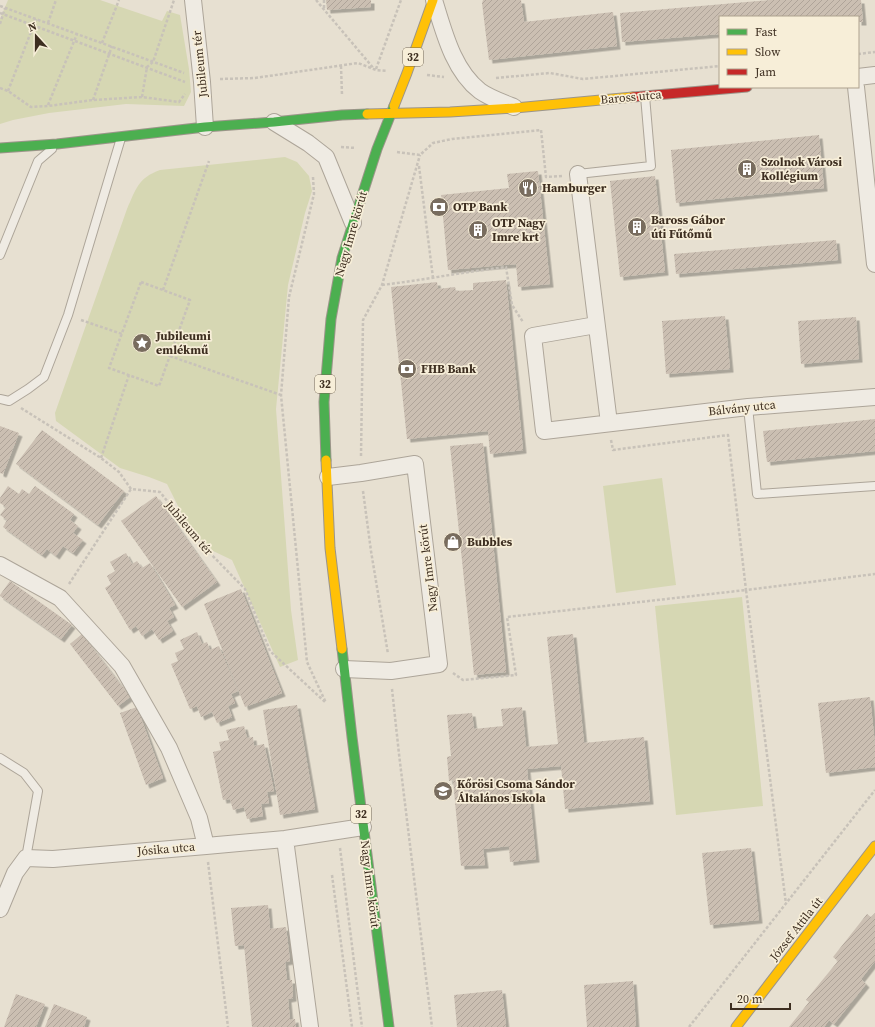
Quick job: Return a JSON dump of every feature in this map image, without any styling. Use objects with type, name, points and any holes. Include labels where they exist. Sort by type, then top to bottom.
[{"type":"main road","name":"32","points":[[391,114],[433,0]]},
{"type":"main road","name":"Baross utca","points":[[0,148],[57,144],[206,127],[342,115],[450,112],[515,108],[736,88]]},
{"type":"main road","name":"Nagy Imre körút","points":[[389,1027],[363,827],[330,548],[324,402],[331,319],[342,258],[377,149],[391,114]]},
{"type":"main road","name":"József Attila út","points":[[736,1027],[875,846]]},
{"type":"main road","points":[[387,1017],[396,1027]]},
{"type":"street","name":"Jubileum tér","points":[[193,0],[206,127]]},
{"type":"street","points":[[433,0],[445,36],[461,71],[468,80],[482,92],[515,108]]},
{"type":"street","points":[[859,77],[875,76]]},
{"type":"street","points":[[856,88],[875,264]]},
{"type":"street","points":[[274,122],[308,143],[326,157],[353,223]]},
{"type":"street","points":[[578,174],[609,423]]},
{"type":"street","points":[[533,336],[596,326]]},
{"type":"street","name":"Bálvány utca","points":[[533,336],[544,431],[748,406],[875,397]]},
{"type":"street","name":"Nagy Imre körút","points":[[328,477],[415,464],[439,664]]},
{"type":"street","points":[[0,565],[60,598],[122,666],[169,748],[199,818],[206,846]]},
{"type":"street","points":[[344,669],[391,671],[439,664]]},
{"type":"street","name":"Jósika utca","points":[[26,858],[54,859],[206,846],[285,838],[363,827]]},
{"type":"street","points":[[285,838],[310,1027]]},
{"type":"street","points":[[0,909],[14,873],[26,858]]},
{"type":"lane","points":[[578,174],[651,166],[645,96]]},
{"type":"lane","points":[[0,399],[9,401],[44,377],[68,315],[122,137]]},
{"type":"lane","points":[[0,255],[38,161],[57,144]]},
{"type":"lane","points":[[748,406],[757,494],[875,486]]},
{"type":"lane","points":[[0,758],[24,772],[38,791],[26,858]]},
{"type":"path","points":[[48,23],[56,0]]},
{"type":"path","points":[[102,43],[119,0]]},
{"type":"path","points":[[142,96],[147,67],[153,62],[174,0]]},
{"type":"path","points":[[316,0],[376,70],[401,0]]},
{"type":"path","points":[[324,0],[324,10]]},
{"type":"path","points":[[0,6],[184,73],[201,77]]},
{"type":"path","points":[[0,24],[5,8]]},
{"type":"path","points":[[8,91],[36,19]]},
{"type":"path","points":[[48,106],[77,34]]},
{"type":"path","points":[[93,100],[112,46]]},
{"type":"path","points":[[859,54],[875,52]]},
{"type":"path","points":[[491,76],[497,78],[550,73],[583,79],[719,66]]},
{"type":"path","points":[[184,73],[187,87]]},
{"type":"path","points":[[0,88],[8,91],[31,107],[142,96],[179,102],[187,92]]},
{"type":"path","points":[[452,140],[541,130],[546,177],[578,174]]},
{"type":"path","points":[[420,155],[382,285],[506,267],[512,305],[533,336]]},
{"type":"path","points":[[170,356],[281,395],[289,297],[314,194],[313,167],[326,157]]},
{"type":"path","points":[[163,290],[209,161]]},
{"type":"path","points":[[418,164],[433,278]]},
{"type":"path","points":[[141,282],[190,300],[158,386],[109,368],[122,334],[141,282]]},
{"type":"path","points":[[83,320],[122,334]]},
{"type":"path","points":[[101,458],[129,375]]},
{"type":"path","name":"Jubileum tér","points":[[131,489],[160,492],[204,547],[245,590],[270,651],[326,704],[307,662],[281,395]]},
{"type":"path","points":[[9,401],[101,458],[119,472],[131,489],[60,598]]},
{"type":"path","points":[[609,423],[613,450],[728,435],[786,904]]},
{"type":"path","points":[[439,664],[463,680],[516,675],[507,617],[875,574]]},
{"type":"path","points":[[689,1027],[875,790]]},
{"type":"path","points":[[338,831],[362,1027]]},
{"type":"path","points":[[206,846],[228,1027]]},
{"type":"path","points":[[332,875],[352,1027]]},
{"type":"green space","points":[[8,0],[100,0],[162,21],[167,11],[180,15],[189,69],[191,92],[184,106],[126,104],[49,113],[0,124],[0,19]]},
{"type":"green space","points":[[285,157],[297,162],[309,176],[312,191],[305,213],[288,285],[276,409],[291,610],[298,660],[280,667],[232,560],[211,550],[189,528],[167,484],[120,468],[56,421],[55,413],[127,209],[142,181],[160,170]]},
{"type":"green space","points":[[662,478],[676,585],[616,593],[603,486]]},
{"type":"green space","points":[[742,597],[763,806],[676,815],[655,606]]},
{"type":"building","points":[[326,0],[371,0],[371,7],[327,10]]},
{"type":"building","points":[[483,0],[521,0],[524,22],[613,12],[617,46],[489,60],[482,3]]},
{"type":"building","points":[[770,0],[861,0],[863,22],[859,22],[859,16],[719,16],[719,34],[622,42],[620,13]]},
{"type":"building","name":"Szolnok Városi Kollégium","points":[[819,135],[824,188],[676,203],[671,150]]},
{"type":"building","points":[[538,171],[550,284],[518,287],[516,264],[448,270],[441,195],[509,188],[507,174]]},
{"type":"building","name":"Baross Gábor úti Fűtőmű","points":[[655,176],[665,272],[620,277],[610,181]]},
{"type":"building","points":[[836,240],[838,260],[676,274],[674,254]]},
{"type":"building","points":[[506,280],[523,450],[490,454],[488,431],[407,439],[391,287],[437,282],[438,289],[455,287],[456,291],[473,290],[473,283]]},
{"type":"building","points":[[725,316],[730,369],[666,374],[662,321]]},
{"type":"building","points":[[856,317],[859,359],[801,364],[798,321]]},
{"type":"building","points":[[875,419],[875,451],[767,462],[763,431]]},
{"type":"building","points":[[0,426],[19,433],[3,474],[0,473]]},
{"type":"building","points":[[42,430],[124,491],[98,525],[16,464]]},
{"type":"building","points":[[483,443],[506,672],[474,675],[450,446]]},
{"type":"building","points":[[8,486],[19,494],[22,489],[29,494],[35,486],[74,514],[70,520],[78,526],[73,533],[83,540],[73,553],[63,546],[56,556],[47,549],[42,555],[3,527],[7,520],[0,515],[6,507],[0,503],[0,498]]},
{"type":"building","points":[[156,496],[217,582],[182,607],[121,521]]},
{"type":"building","points":[[126,553],[132,564],[137,561],[142,568],[150,563],[175,605],[169,608],[174,617],[167,621],[173,631],[159,640],[152,629],[142,636],[136,626],[130,630],[105,588],[111,584],[107,576],[115,571],[110,562]]},
{"type":"building","points":[[10,581],[72,625],[61,639],[0,596]]},
{"type":"building","points":[[241,589],[282,693],[245,707],[204,604]]},
{"type":"building","points":[[197,632],[202,644],[207,642],[210,650],[219,646],[238,691],[231,694],[235,703],[228,706],[232,717],[217,723],[212,712],[201,717],[197,706],[190,709],[171,664],[178,661],[175,653],[184,649],[180,640]]},
{"type":"building","points":[[82,634],[130,697],[118,706],[70,644]]},
{"type":"building","points":[[573,634],[584,743],[644,737],[650,801],[565,809],[561,766],[527,769],[536,859],[510,862],[509,846],[483,849],[485,865],[461,866],[453,780],[449,781],[447,757],[451,756],[447,715],[472,713],[474,729],[503,726],[501,709],[522,707],[526,747],[558,744],[547,637]]},
{"type":"building","points":[[870,697],[875,745],[875,767],[826,773],[818,703]]},
{"type":"building","points":[[297,705],[315,809],[280,815],[263,710]]},
{"type":"building","points":[[137,707],[163,778],[146,785],[120,713]]},
{"type":"building","points":[[244,726],[247,738],[253,737],[254,746],[264,744],[274,791],[267,792],[269,803],[261,804],[263,816],[247,819],[244,807],[233,810],[230,799],[223,800],[213,752],[221,750],[219,742],[229,740],[226,730]]},
{"type":"building","points":[[751,848],[759,920],[710,925],[702,853]]},
{"type":"building","points":[[268,905],[270,929],[286,927],[290,961],[285,962],[287,980],[292,980],[293,998],[288,999],[290,1020],[295,1019],[296,1027],[252,1027],[244,945],[235,946],[231,908]]},
{"type":"building","points":[[875,913],[875,961],[861,979],[866,984],[834,1024],[829,1020],[824,1027],[789,1027],[809,1002],[806,1000],[838,961],[833,957],[867,914],[871,917]]},
{"type":"building","points":[[633,981],[636,1027],[587,1027],[584,985]]},
{"type":"building","points":[[502,990],[506,1027],[457,1027],[454,995]]},
{"type":"building","points":[[16,994],[45,1004],[36,1027],[4,1027]]},
{"type":"building","points":[[54,1004],[87,1017],[84,1027],[45,1027]]},
{"type":"traffic: fast","points":[[326,460],[324,402],[331,319],[342,258],[377,149],[394,106]]},
{"type":"traffic: fast","points":[[0,148],[57,144],[205,127],[367,114]]},
{"type":"traffic: fast","points":[[342,649],[389,1027]]},
{"type":"traffic: slow","points":[[394,106],[433,0]]},
{"type":"traffic: slow","points":[[367,114],[450,112],[515,108],[633,97]]},
{"type":"traffic: slow","points":[[326,460],[330,548],[342,649]]},
{"type":"traffic: slow","points":[[736,1027],[875,846]]},
{"type":"traffic: jam","points":[[633,97],[736,88]]},
{"type":"place","name":"Szolnok Városi Kollégium","points":[[747,169]]},
{"type":"place","name":"Hamburger","points":[[528,188]]},
{"type":"place","name":"OTP Bank","points":[[439,207]]},
{"type":"place","name":"Baross Gábor úti Fűtőmű","points":[[637,227]]},
{"type":"place","name":"OTP Nagy Imre krt","points":[[478,230]]},
{"type":"place","name":"Jubileumi emlékmű","points":[[142,343]]},
{"type":"place","name":"FHB Bank","points":[[407,369]]},
{"type":"place","name":"Bubbles","points":[[453,542]]},
{"type":"place","name":"Kőrösi Csoma Sándor Általános Iskola","points":[[443,791]]}]
